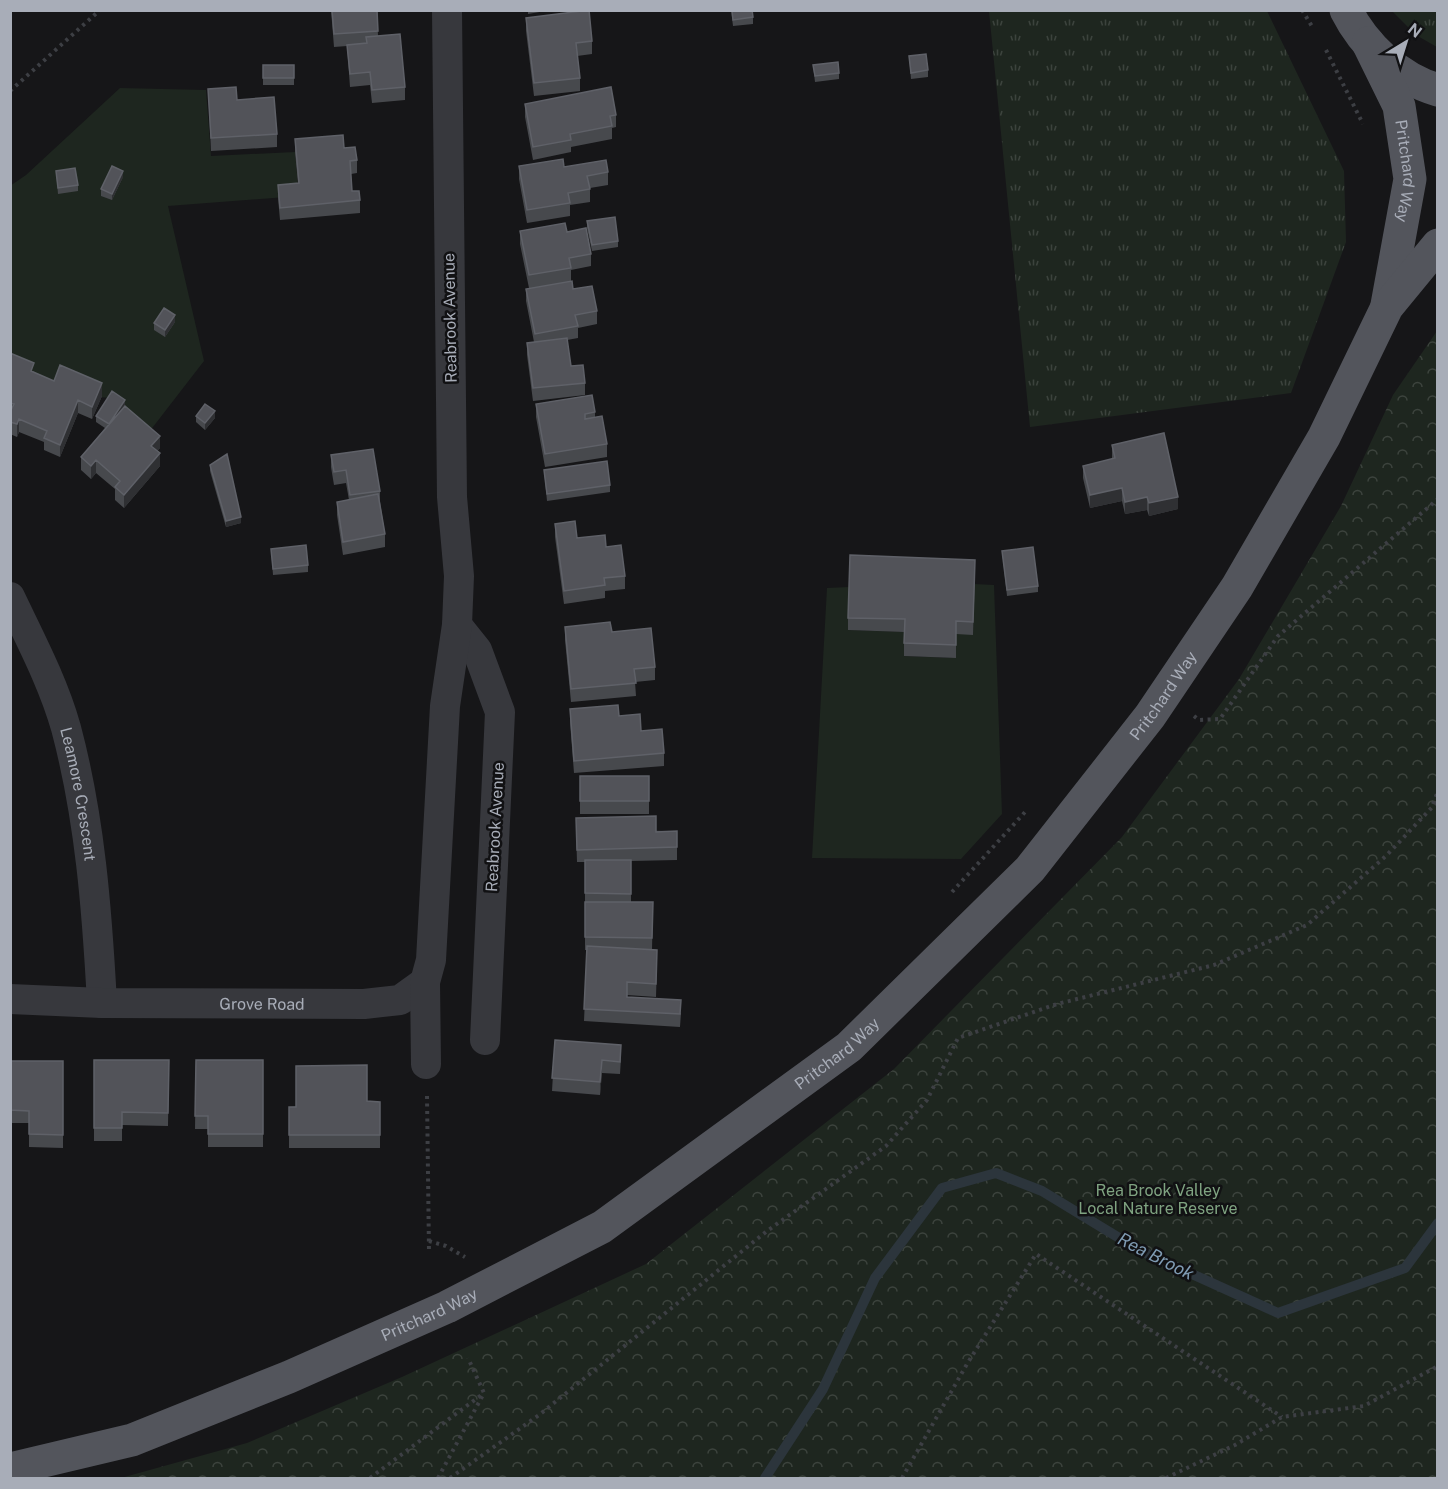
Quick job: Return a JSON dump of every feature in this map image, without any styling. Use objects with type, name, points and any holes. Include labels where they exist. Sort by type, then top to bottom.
[{"type":"main road","points":[[1346,10],[1368,43],[1392,66],[1437,90]]},
{"type":"main road","name":"Pritchard Way","points":[[1368,43],[1399,106],[1410,179],[1387,307]]},
{"type":"main road","name":"Pritchard Way","points":[[10,1469],[132,1440],[289,1377],[447,1307],[602,1227],[849,1047],[1030,869],[1150,716],[1237,587],[1324,437],[1387,307],[1437,244]]},
{"type":"street","name":"Reabrook Avenue","points":[[424,982],[431,960],[445,706],[457,625],[459,576],[452,497],[447,10]]},
{"type":"street","name":"Leamore Crescent","points":[[10,597],[43,666],[65,726],[90,851],[102,1003]]},
{"type":"street","name":"Reabrook Avenue","points":[[457,625],[477,650],[500,712],[485,1040]]},
{"type":"street","name":"Grove Road","points":[[10,999],[102,1003],[364,1004],[399,1000],[424,982]]},
{"type":"street","points":[[424,982],[426,1064]]},
{"type":"path","points":[[10,91],[100,10]]},
{"type":"path","points":[[1302,10],[1313,29]]},
{"type":"path","points":[[1324,48],[1365,130]]},
{"type":"path","points":[[1166,692],[1199,720],[1220,718],[1278,636],[1437,499]]},
{"type":"path","points":[[1432,805],[1437,791]]},
{"type":"path","points":[[450,1479],[539,1415],[767,1231],[886,1146],[927,1100],[958,1038],[1057,1004],[1214,965],[1307,925],[1386,856],[1437,801]]},
{"type":"path","points":[[948,896],[1032,805]]},
{"type":"path","points":[[426,1064],[429,1252]]},
{"type":"path","points":[[429,1241],[446,1246],[461,1255]]},
{"type":"path","points":[[902,1479],[967,1364],[1036,1254],[1282,1417]]},
{"type":"path","points":[[468,1358],[484,1393]]},
{"type":"path","points":[[1166,1479],[1235,1445],[1282,1417],[1364,1406],[1437,1366]]},
{"type":"path","points":[[370,1479],[484,1393]]},
{"type":"path","points":[[438,1479],[484,1393]]},
{"type":"green space","points":[[989,11],[1267,11],[1344,171],[1346,242],[1291,393],[1030,427]]},
{"type":"green space","points":[[1392,11],[1437,11],[1437,47],[1416,35]]},
{"type":"green space","points":[[120,88],[206,90],[211,156],[295,152],[299,196],[168,206],[204,361],[146,436],[112,398],[54,394],[11,366],[10,186],[26,175]]},
{"type":"green space","name":"Rea Brook Valley Local Nature Reserve","points":[[1437,331],[1437,1478],[121,1478],[247,1443],[402,1377],[646,1264],[894,1069],[1122,837],[1239,679],[1341,506],[1393,395]]},
{"type":"green space","points":[[974,584],[994,585],[1002,814],[961,859],[812,858],[827,588],[849,587],[848,630],[905,632],[904,656],[955,658],[956,634],[973,634]]},
{"type":"building","points":[[332,10],[377,10],[378,31],[334,34]]},
{"type":"building","points":[[589,10],[592,41],[576,43],[580,78],[534,83],[526,18]]},
{"type":"building","points":[[732,10],[752,10],[753,17],[733,20]]},
{"type":"building","points":[[400,34],[405,87],[372,90],[370,72],[350,74],[347,45],[367,43],[366,37]]},
{"type":"building","points":[[926,54],[928,70],[911,73],[909,56]]},
{"type":"building","points":[[838,62],[839,73],[815,76],[813,65]]},
{"type":"building","points":[[263,65],[294,65],[294,78],[263,78]]},
{"type":"building","points":[[236,87],[237,100],[274,97],[277,134],[211,138],[208,89]]},
{"type":"building","points":[[611,87],[616,115],[610,116],[612,126],[570,134],[571,140],[533,147],[525,104]]},
{"type":"building","points":[[343,135],[344,148],[355,147],[357,160],[350,161],[352,191],[359,191],[360,200],[280,208],[278,185],[299,183],[295,139]]},
{"type":"building","points":[[563,159],[564,167],[606,160],[608,172],[587,176],[590,189],[568,193],[570,203],[527,210],[519,166]]},
{"type":"building","points":[[112,166],[123,171],[112,194],[101,189]]},
{"type":"building","points":[[75,168],[78,185],[58,188],[56,171]]},
{"type":"building","points":[[615,217],[618,241],[592,245],[587,221]]},
{"type":"building","points":[[565,223],[567,232],[586,228],[591,254],[569,258],[571,268],[529,275],[520,231]]},
{"type":"building","points":[[572,281],[573,289],[592,286],[597,311],[575,315],[578,326],[535,334],[526,289]]},
{"type":"building","points":[[164,308],[175,315],[165,330],[154,323]]},
{"type":"building","points":[[567,338],[571,366],[583,365],[585,383],[533,388],[527,343]]},
{"type":"building","points":[[10,353],[34,363],[31,371],[54,381],[60,365],[102,383],[92,407],[78,400],[60,445],[44,438],[47,431],[19,419],[17,424],[10,422],[10,412],[14,404],[10,403]]},
{"type":"building","points":[[112,391],[125,400],[109,424],[96,416]]},
{"type":"building","points":[[592,395],[595,412],[585,414],[585,419],[602,416],[607,444],[545,454],[536,404]]},
{"type":"building","points":[[205,404],[215,411],[205,423],[196,416]]},
{"type":"building","points":[[125,406],[160,436],[151,446],[160,453],[124,495],[115,487],[120,481],[96,460],[91,466],[81,457]]},
{"type":"building","points":[[1164,433],[1178,497],[1149,503],[1147,497],[1125,502],[1122,488],[1090,495],[1083,466],[1115,458],[1112,445]]},
{"type":"building","points":[[373,449],[380,491],[350,495],[346,470],[334,472],[331,455]]},
{"type":"building","points":[[227,454],[241,517],[226,521],[210,465]]},
{"type":"building","points":[[607,461],[610,485],[547,494],[544,470]]},
{"type":"building","points":[[378,494],[385,534],[343,542],[337,502]]},
{"type":"building","points":[[575,521],[577,538],[605,535],[606,547],[621,545],[625,576],[604,578],[605,585],[564,591],[555,524]]},
{"type":"building","points":[[306,545],[308,565],[273,569],[271,549]]},
{"type":"building","points":[[1033,547],[1038,586],[1007,590],[1002,551]]},
{"type":"building","points":[[850,555],[975,560],[973,622],[956,621],[956,645],[904,643],[905,619],[848,618]]},
{"type":"building","points":[[610,622],[612,632],[651,628],[655,667],[634,669],[636,683],[571,689],[565,627]]},
{"type":"building","points":[[618,705],[619,716],[640,714],[641,731],[662,729],[664,753],[574,761],[570,709]]},
{"type":"building","points":[[580,776],[649,776],[649,801],[580,801]]},
{"type":"building","points":[[656,816],[656,832],[677,831],[677,847],[577,850],[576,818]]},
{"type":"building","points":[[585,860],[631,860],[631,894],[585,893]]},
{"type":"building","points":[[585,902],[653,902],[652,938],[585,937]]},
{"type":"building","points":[[587,946],[657,950],[656,984],[627,982],[627,997],[681,1000],[680,1014],[584,1009]]},
{"type":"building","points":[[555,1040],[621,1045],[620,1062],[602,1060],[600,1082],[552,1078]]},
{"type":"building","points":[[94,1060],[169,1060],[168,1113],[122,1112],[122,1128],[94,1128]]},
{"type":"building","points":[[196,1060],[263,1060],[263,1134],[208,1134],[208,1116],[195,1116]]},
{"type":"building","points":[[10,1061],[63,1061],[63,1135],[29,1134],[29,1111],[10,1110]]},
{"type":"building","points":[[367,1065],[367,1101],[380,1102],[380,1135],[289,1135],[289,1107],[296,1107],[296,1066]]},
{"type":"waterway","name":"Rea Brook","points":[[765,1478],[823,1389],[875,1278],[942,1188],[996,1173],[1042,1191],[1139,1250],[1278,1313],[1405,1268],[1438,1223]]}]
